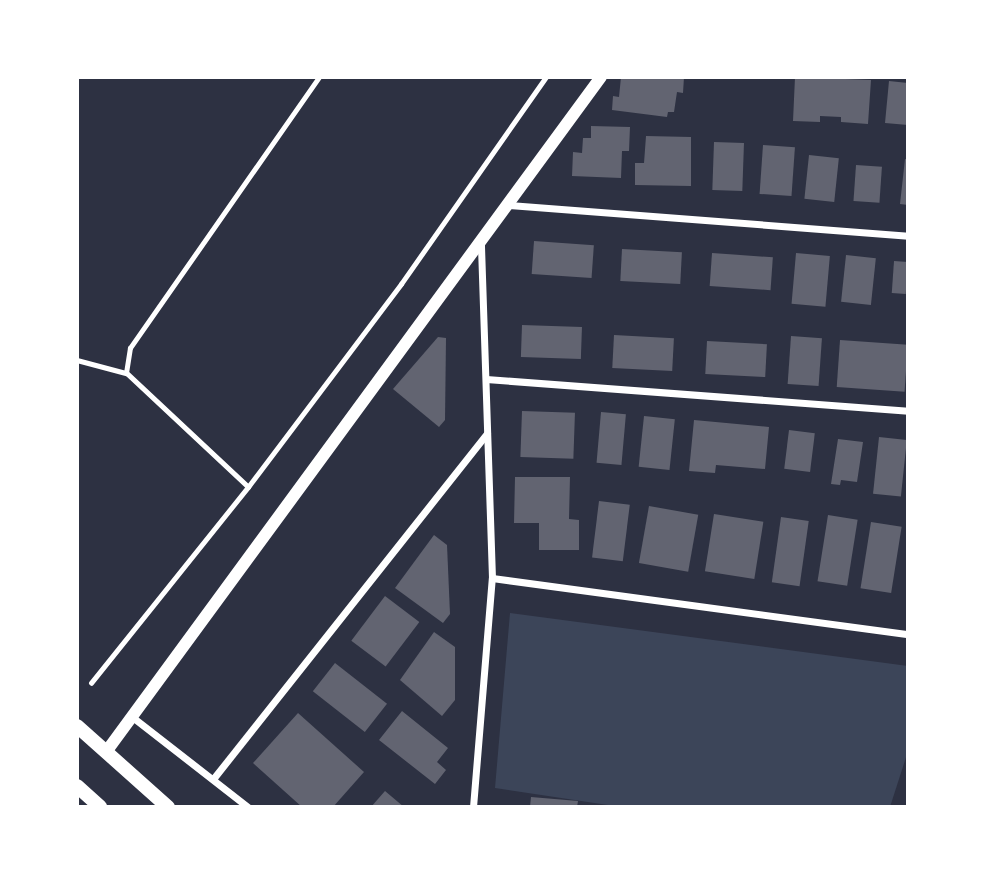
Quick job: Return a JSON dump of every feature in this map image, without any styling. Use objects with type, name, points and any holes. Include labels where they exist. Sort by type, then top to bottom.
[{"type":"main road","points":[[77,726],[167,807]]},
{"type":"main road","points":[[77,786],[100,807]]},
{"type":"street","points":[[106,752],[130,715],[601,77]]},
{"type":"street","points":[[509,205],[908,236]]},
{"type":"street","points":[[472,807],[492,578],[481,243]]},
{"type":"street","points":[[486,379],[908,411]]},
{"type":"street","points":[[213,779],[487,433]]},
{"type":"street","points":[[492,578],[908,634]]},
{"type":"street","points":[[130,715],[248,807]]},
{"type":"lane","points":[[126,373],[130,348],[319,77]]},
{"type":"lane","points":[[91,683],[248,487],[401,284],[546,77]]},
{"type":"lane","points":[[77,360],[126,373],[248,487]]},
{"type":"shaded area","points":[[510,613],[908,666],[908,751],[890,807],[621,807],[495,788]]},
{"type":"building","points":[[621,77],[684,77],[683,93],[677,92],[674,112],[668,112],[667,117],[612,110],[613,96],[619,97]]},
{"type":"building","points":[[795,77],[871,80],[868,124],[841,122],[841,117],[820,116],[820,122],[793,121]]},
{"type":"building","points":[[889,81],[908,83],[908,125],[885,123]]},
{"type":"building","points":[[591,126],[630,127],[629,151],[622,151],[621,178],[572,176],[573,152],[582,153],[583,138],[591,138]]},
{"type":"building","points":[[646,136],[691,137],[691,186],[635,185],[635,163],[644,163]]},
{"type":"building","points":[[714,142],[744,143],[742,191],[712,190]]},
{"type":"building","points":[[763,145],[795,147],[792,196],[760,194]]},
{"type":"building","points":[[809,155],[839,158],[834,202],[804,199]]},
{"type":"building","points":[[905,159],[908,160],[908,205],[900,204]]},
{"type":"building","points":[[856,165],[882,167],[879,203],[853,201]]},
{"type":"building","points":[[534,241],[594,245],[592,278],[532,274]]},
{"type":"building","points":[[622,249],[682,252],[680,284],[620,281]]},
{"type":"building","points":[[712,253],[773,257],[771,290],[710,286]]},
{"type":"building","points":[[796,253],[830,256],[825,307],[792,304]]},
{"type":"building","points":[[846,255],[876,258],[871,305],[841,302]]},
{"type":"building","points":[[894,261],[908,262],[906,294],[892,293]]},
{"type":"building","points":[[522,325],[582,327],[581,359],[521,357]]},
{"type":"building","points":[[614,335],[674,338],[672,371],[612,368]]},
{"type":"building","points":[[791,336],[822,338],[819,386],[788,384]]},
{"type":"building","points":[[438,337],[446,338],[445,420],[439,427],[393,389]]},
{"type":"building","points":[[840,340],[908,345],[905,392],[837,387]]},
{"type":"building","points":[[707,341],[767,344],[765,377],[705,374]]},
{"type":"building","points":[[522,411],[575,413],[573,459],[520,457]]},
{"type":"building","points":[[601,412],[626,414],[621,465],[597,463]]},
{"type":"building","points":[[644,416],[675,419],[669,470],[639,467]]},
{"type":"building","points":[[694,420],[769,427],[765,469],[716,465],[715,473],[689,471]]},
{"type":"building","points":[[789,430],[815,433],[810,472],[784,469]]},
{"type":"building","points":[[879,437],[907,440],[901,497],[873,494]]},
{"type":"building","points":[[838,439],[863,442],[857,482],[841,480],[840,485],[831,484]]},
{"type":"building","points":[[515,477],[570,477],[569,519],[579,520],[579,550],[539,550],[539,523],[514,523]]},
{"type":"building","points":[[599,501],[630,505],[623,561],[592,558]]},
{"type":"building","points":[[649,506],[698,515],[688,572],[639,563]]},
{"type":"building","points":[[714,514],[763,522],[754,579],[705,571]]},
{"type":"building","points":[[828,515],[858,520],[847,586],[818,581]]},
{"type":"building","points":[[781,517],[809,521],[800,586],[772,582]]},
{"type":"building","points":[[871,522],[902,527],[891,593],[861,588]]},
{"type":"building","points":[[434,535],[447,545],[450,614],[443,623],[395,588]]},
{"type":"building","points":[[385,596],[419,622],[386,667],[351,641]]},
{"type":"building","points":[[434,632],[455,647],[455,700],[442,716],[400,680]]},
{"type":"building","points":[[335,663],[387,704],[365,732],[313,691]]},
{"type":"building","points":[[402,711],[448,748],[437,762],[446,770],[435,784],[379,740]]},
{"type":"building","points":[[298,713],[364,772],[333,807],[302,807],[253,763]]},
{"type":"building","points":[[385,791],[404,807],[371,807]]},
{"type":"building","points":[[531,797],[578,801],[577,807],[530,807]]}]
